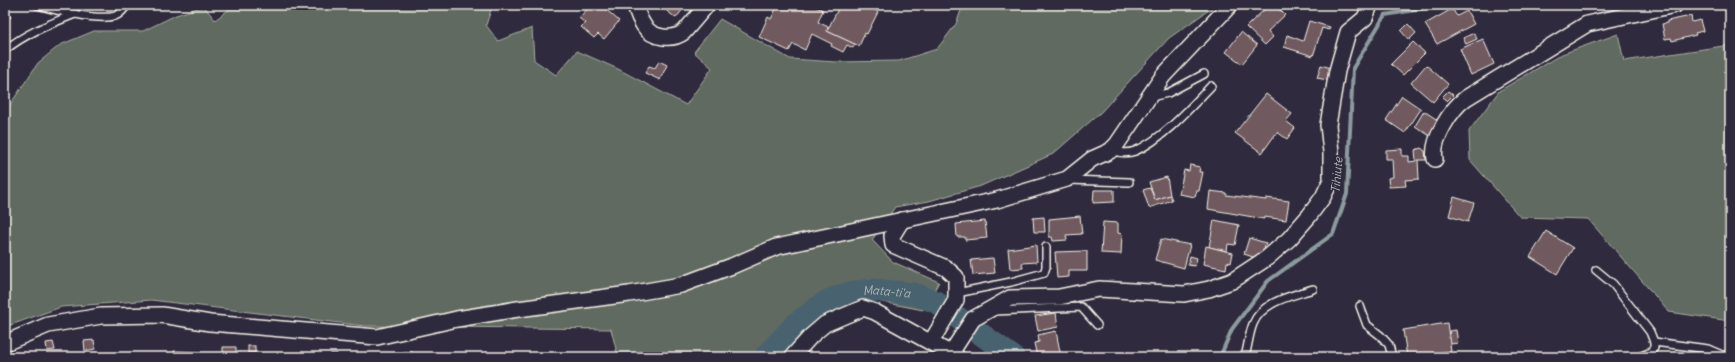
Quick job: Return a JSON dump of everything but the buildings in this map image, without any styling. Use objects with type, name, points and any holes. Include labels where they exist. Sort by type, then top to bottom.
[{"type":"street","points":[[635,5],[644,25],[651,32],[665,37],[680,35],[684,32],[707,5]]},
{"type":"street","points":[[5,343],[48,325],[101,316],[162,315],[210,323],[377,337],[457,319],[681,285],[732,266],[776,246],[997,200],[1064,180],[1092,159],[1111,150],[1117,144],[1164,76],[1230,5]]},
{"type":"street","points":[[792,357],[824,324],[863,308],[875,312],[954,355],[959,341],[976,317],[1010,298],[1059,297],[1099,289],[1184,294],[1209,289],[1232,281],[1267,258],[1289,239],[1323,197],[1331,180],[1331,152],[1328,125],[1337,71],[1348,32],[1365,18],[1370,5]]},
{"type":"street","points":[[1435,159],[1435,147],[1445,122],[1453,109],[1466,98],[1587,24],[1675,5]]},
{"type":"street","points":[[902,220],[892,236],[893,245],[949,270],[956,277],[956,297],[931,342]]},
{"type":"lane","points":[[37,5],[75,14],[107,16],[116,16],[127,5]]},
{"type":"lane","points":[[5,50],[19,39],[75,14]]},
{"type":"lane","points":[[1149,98],[1168,93],[1204,74]]},
{"type":"lane","points":[[1111,150],[1119,153],[1135,151],[1172,125],[1212,86]]},
{"type":"lane","points":[[1064,180],[1129,182]]},
{"type":"lane","points":[[956,297],[1044,273],[1046,267],[1046,246]]},
{"type":"lane","points":[[1596,270],[1613,284],[1650,332],[1654,342],[1654,348],[1649,353],[1639,357]]},
{"type":"lane","points":[[1245,357],[1251,329],[1255,319],[1262,310],[1281,299],[1313,289]]},
{"type":"lane","points":[[1360,306],[1367,325],[1382,336],[1389,345],[1392,357]]},
{"type":"lane","points":[[976,317],[990,312],[1082,307],[1098,325]]},
{"type":"lane","points":[[1654,342],[1708,348],[1722,355],[1730,356]]},
{"type":"green space","points":[[235,5],[489,5],[492,7],[486,25],[498,41],[532,28],[534,60],[556,75],[577,51],[618,69],[686,105],[712,68],[694,52],[720,19],[790,59],[836,62],[899,61],[937,49],[956,24],[963,5],[1216,5],[1169,38],[1101,112],[1053,154],[981,186],[929,201],[895,207],[872,240],[893,262],[939,282],[923,310],[862,298],[846,302],[811,322],[779,357],[618,357],[611,329],[365,326],[151,300],[61,307],[5,327],[5,112],[38,63],[60,45],[94,31],[143,31],[176,15],[204,6],[215,20]]},
{"type":"green space","points":[[1618,34],[1624,61],[1730,45],[1730,321],[1669,312],[1588,219],[1520,217],[1470,160],[1469,131],[1499,91],[1562,54]]},
{"type":"waterway","name":"Tihiute","points":[[1220,357],[1232,329],[1268,281],[1333,234],[1347,194],[1353,68],[1385,15],[1444,5]]},
{"type":"waterway","name":"Mata-ti'a","points":[[765,357],[797,323],[827,301],[849,293],[873,290],[914,294],[936,302],[1013,357]]}]
